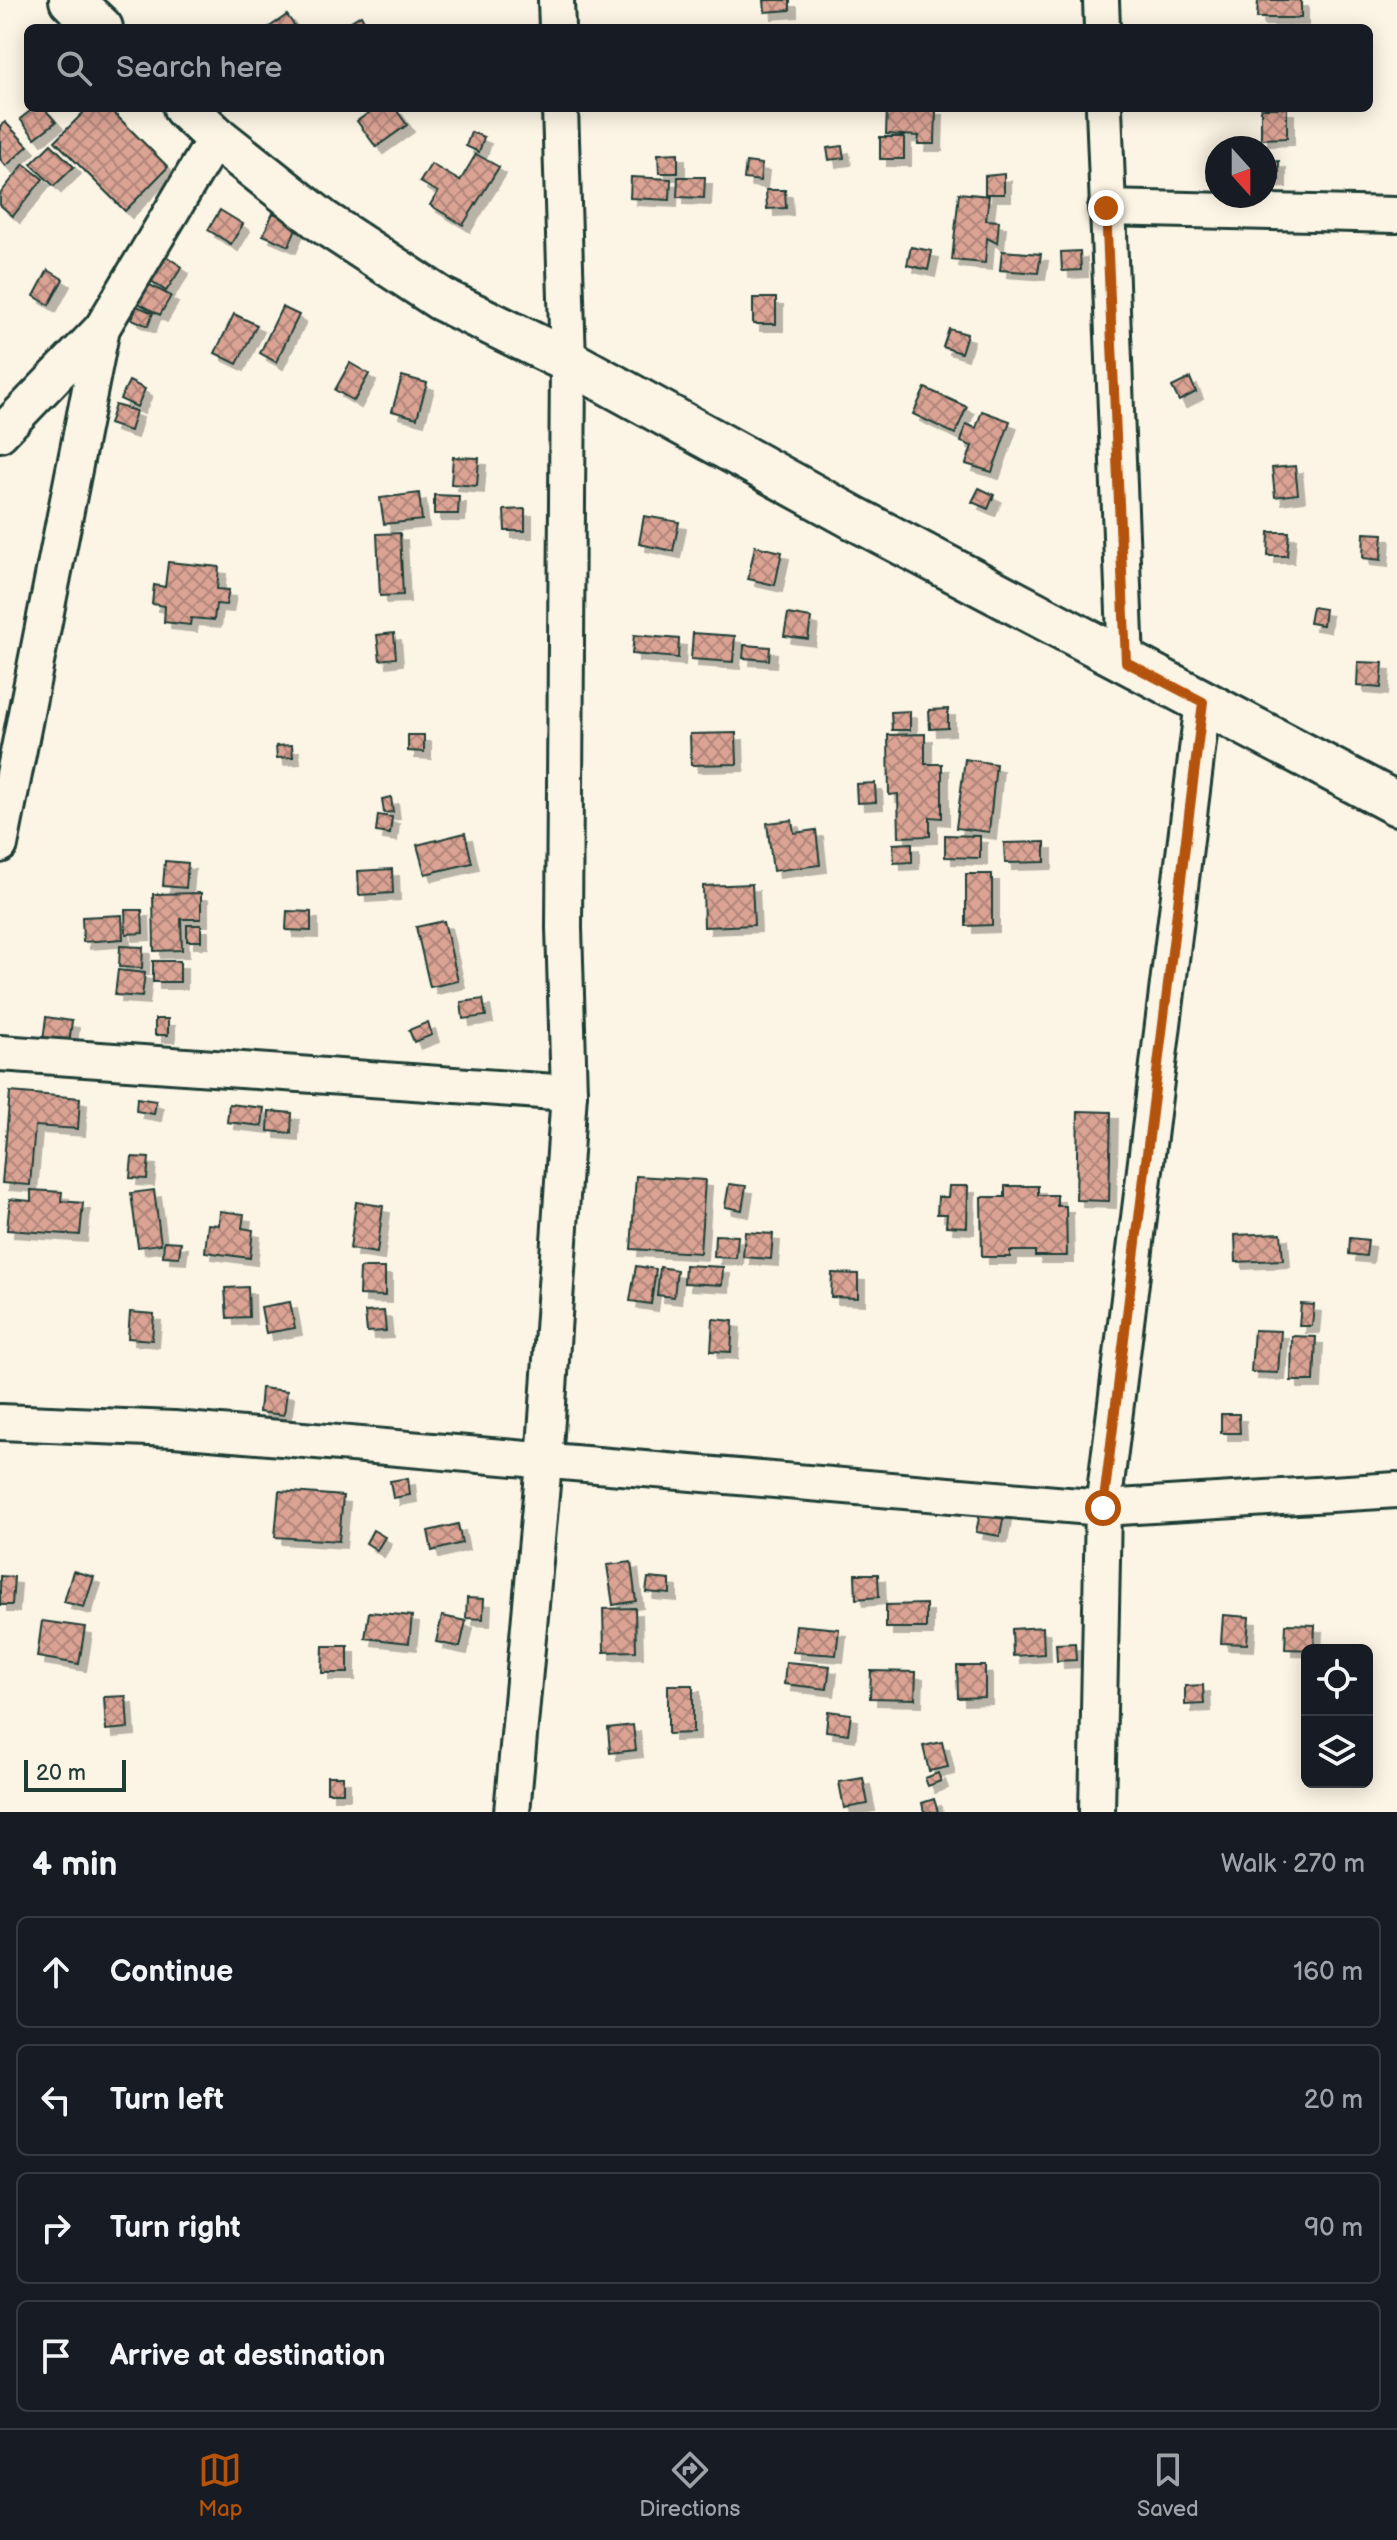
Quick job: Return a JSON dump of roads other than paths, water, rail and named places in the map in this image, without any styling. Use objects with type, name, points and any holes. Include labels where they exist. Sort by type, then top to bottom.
[{"type":"street","points":[[71,0],[97,24]]},
{"type":"street","points":[[556,0],[557,24]]},
{"type":"street","points":[[1101,0],[1102,24]]},
{"type":"street","points":[[189,112],[322,221],[441,299],[568,361],[1126,662],[1397,804]]},
{"type":"street","points":[[512,1812],[544,1463],[569,1093],[564,928],[568,361],[560,112]]},
{"type":"street","points":[[1104,112],[1126,662]]},
{"type":"street","points":[[0,434],[102,328],[216,137]]},
{"type":"street","points":[[1106,208],[1397,215]]},
{"type":"street","points":[[0,845],[102,328]]},
{"type":"street","points":[[1097,1812],[1103,1508],[1203,702]]},
{"type":"street","points":[[0,1053],[569,1093]]},
{"type":"street","points":[[0,1422],[174,1429],[544,1463],[1103,1508],[1397,1490]]}]
